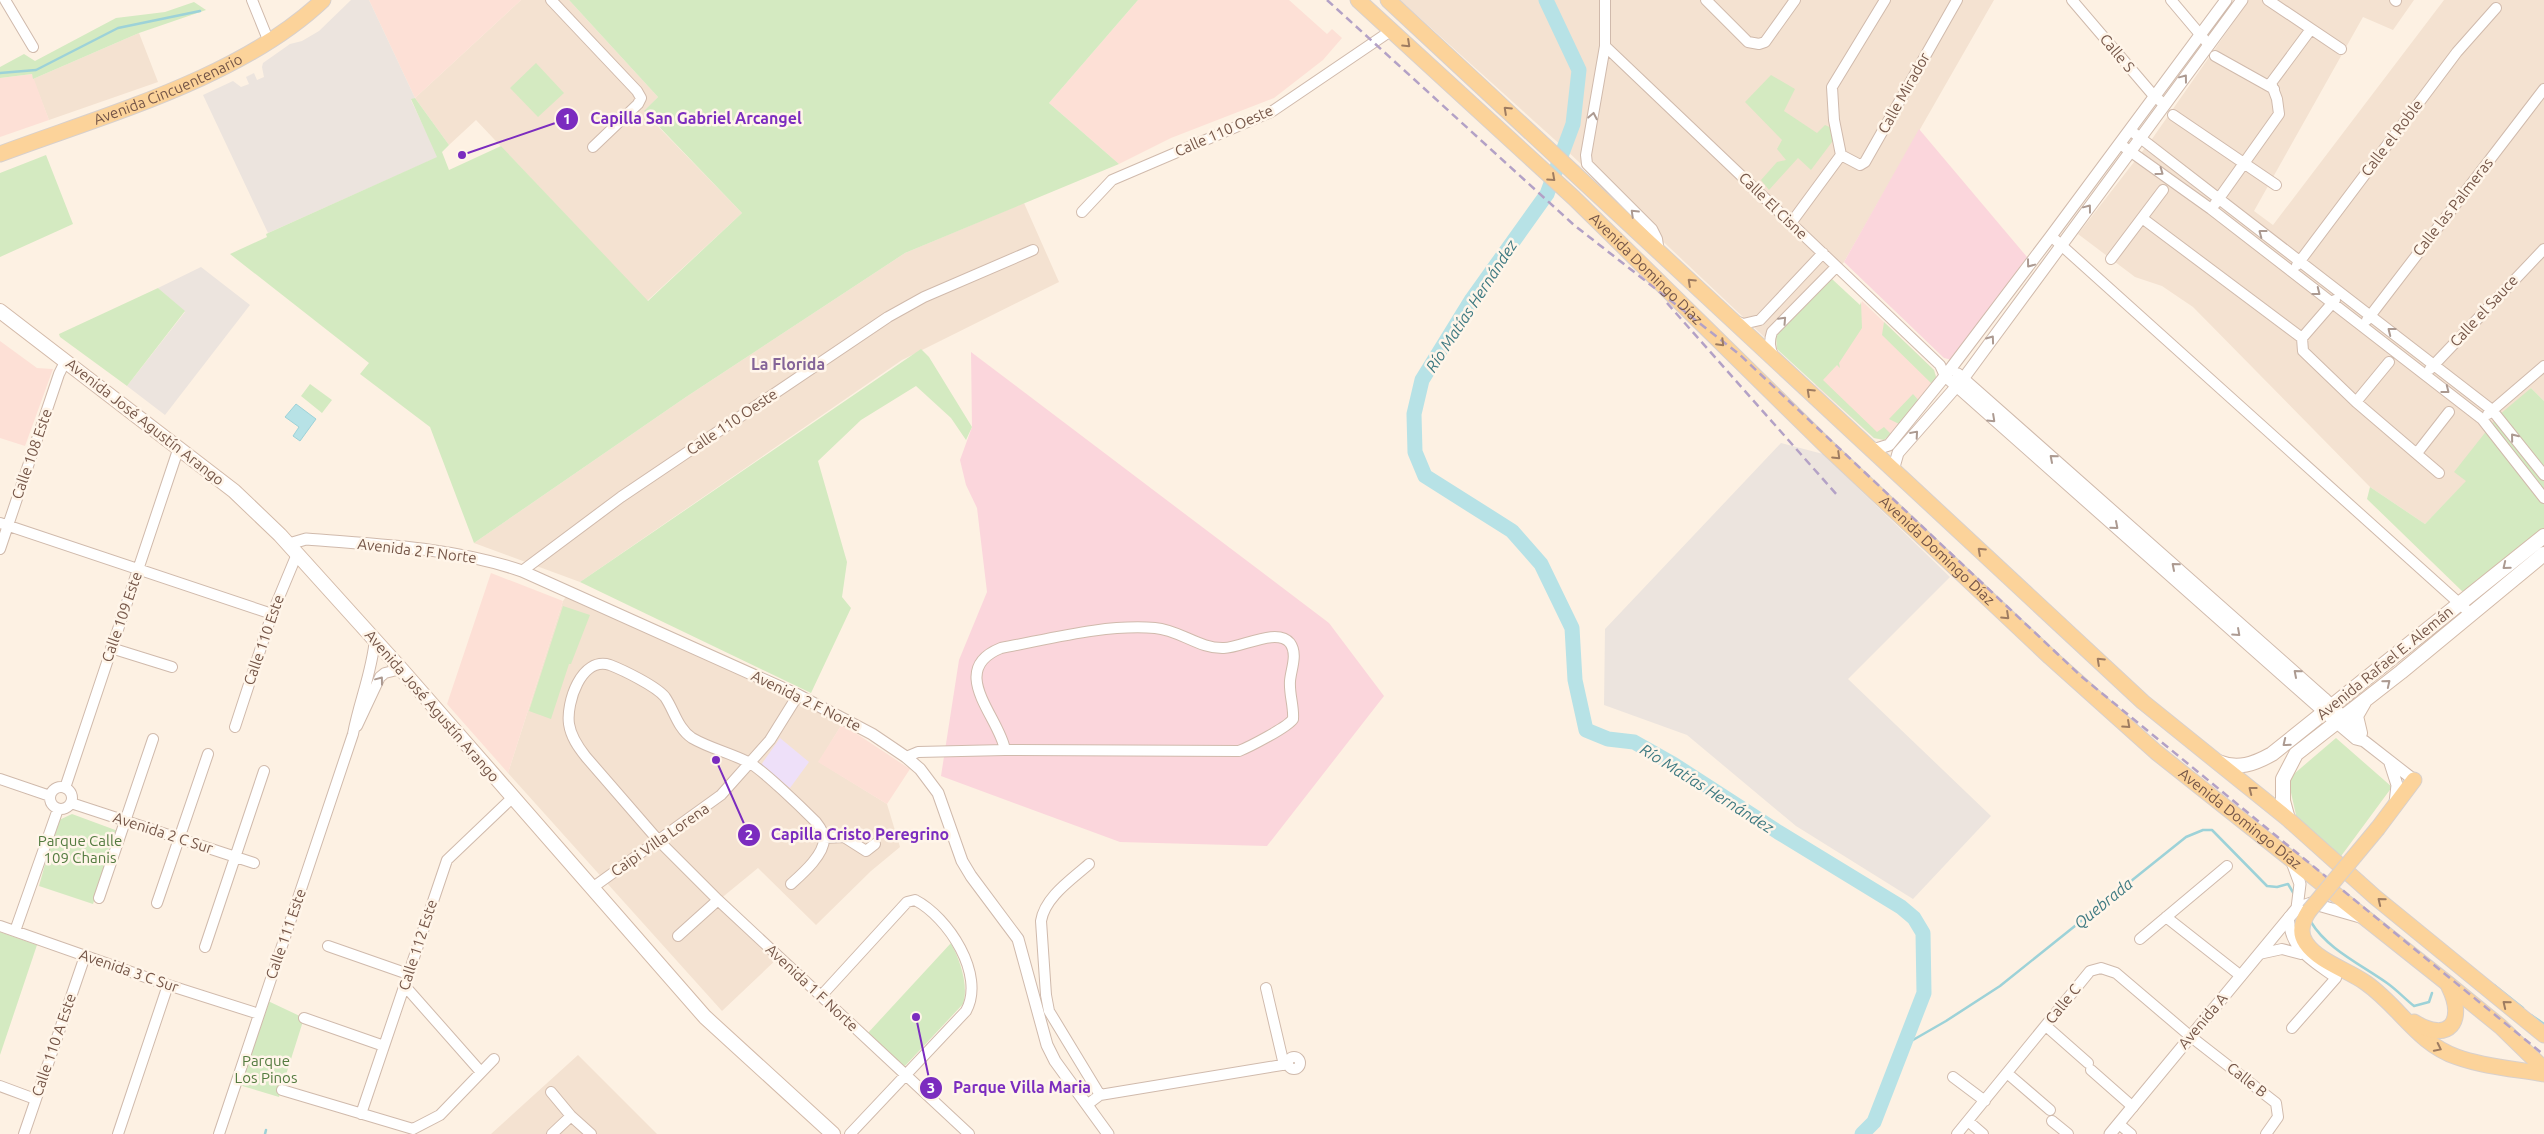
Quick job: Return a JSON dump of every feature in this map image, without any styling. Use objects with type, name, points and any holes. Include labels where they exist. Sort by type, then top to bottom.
[{"type":"main road","name":"Avenida Cincuentenario","points":[[0,154],[186,83],[269,42],[323,0]]},
{"type":"main road","name":"Avenida Domingo Díaz","points":[[1358,0],[1574,198],[1826,446],[2040,648],[2156,752],[2501,1027],[2544,1069]]},
{"type":"main road","name":"Avenida Domingo Díaz","points":[[1388,0],[2143,702],[2288,819],[2375,897],[2544,1035]]},
{"type":"main road","points":[[0,145],[88,115],[113,112]]},
{"type":"main road","points":[[0,165],[93,127],[113,112]]},
{"type":"main road","name":"Avenida José Agustín Arango","points":[[0,310],[234,491],[293,549],[375,639],[705,1017],[833,1134]]},
{"type":"main road","name":"Avenida Rafael E. Alemán","points":[[2288,819],[2284,801],[2283,779],[2288,766],[2296,754],[2365,701],[2544,536]]},
{"type":"main road","name":"Avenida Rafael E. Alemán","points":[[2216,762],[2229,767],[2245,766],[2272,754],[2329,709],[2466,608],[2544,554]]},
{"type":"main road","points":[[2362,737],[2356,716],[2365,701]]},
{"type":"main road","points":[[2414,780],[2378,828],[2299,912],[2305,942],[2317,953],[2367,983],[2431,1045],[2457,1057],[2544,1074]]},
{"type":"main road","points":[[2398,1011],[2426,1030],[2446,1030],[2455,1022],[2457,1012],[2456,1000],[2447,983]]},
{"type":"street","points":[[5,0],[33,47]]},
{"type":"street","points":[[252,0],[269,42]]},
{"type":"street","points":[[551,0],[641,98],[638,104],[593,147]]},
{"type":"street","points":[[1605,0],[1606,46],[1586,155],[1587,164],[1652,229],[1657,239],[1659,252]]},
{"type":"street","points":[[1706,0],[1748,42],[1759,44],[1765,42],[1795,0]]},
{"type":"street","points":[[1791,223],[1841,155],[1834,120],[1832,87],[1885,0]]},
{"type":"street","name":"Calle Mirador","points":[[1841,155],[1860,165],[1866,162],[1957,0]]},
{"type":"street","name":"Calle S","points":[[2072,0],[2154,96],[2164,104]]},
{"type":"street","points":[[2171,0],[2209,45]]},
{"type":"street","points":[[1868,446],[1876,449],[1889,445],[1945,370],[2051,236],[2226,0]]},
{"type":"street","points":[[1899,475],[1894,467],[1898,453],[1959,382],[2242,0]]},
{"type":"street","points":[[2268,0],[2341,49]]},
{"type":"street","name":"Calle el Roble","points":[[2292,272],[2457,52],[2496,8]]},
{"type":"street","points":[[2214,204],[2279,114],[2271,83],[2311,29]]},
{"type":"street","name":"Calle 110 Oeste","points":[[1082,212],[1112,180],[1271,112],[1392,30]]},
{"type":"street","name":"Calle El Cisne","points":[[1606,46],[1945,370]]},
{"type":"street","points":[[2215,56],[2274,89]]},
{"type":"street","name":"Calle las Palmeras","points":[[2363,325],[2544,89]]},
{"type":"street","points":[[2174,115],[2276,185]]},
{"type":"street","points":[[2130,130],[2292,272],[2332,304],[2363,325],[2482,419],[2544,498]]},
{"type":"street","points":[[2120,144],[2300,261],[2492,410],[2542,470],[2529,478]]},
{"type":"street","points":[[2111,260],[2163,190]]},
{"type":"street","points":[[2142,218],[2302,338]]},
{"type":"street","points":[[2051,236],[2466,608]]},
{"type":"street","name":"Calle el Sauce","points":[[2426,374],[2544,249]]},
{"type":"street","name":"Calle 110 Oeste","points":[[522,571],[621,496],[888,317],[924,298],[1034,250]]},
{"type":"street","points":[[1730,318],[1744,324],[1760,320],[1823,253]]},
{"type":"street","points":[[1777,362],[1770,350],[1769,340],[1772,332],[1836,266]]},
{"type":"street","points":[[2340,293],[2302,338],[2303,351],[2356,402],[2439,473]]},
{"type":"street","name":"Calle 108 Este","points":[[0,549],[4,525],[59,374],[66,360]]},
{"type":"street","points":[[2356,402],[2389,362]]},
{"type":"street","points":[[2482,419],[2544,366]]},
{"type":"street","points":[[1945,370],[2329,709],[2341,720],[2356,739],[2362,737],[2389,762],[2414,780]]},
{"type":"street","points":[[2417,453],[2449,412]]},
{"type":"street","name":"Calle 109 Este","points":[[65,788],[179,447]]},
{"type":"street","points":[[4,525],[272,614]]},
{"type":"street","name":"Avenida 2 F Norte","points":[[293,549],[306,539],[442,550],[488,559],[522,571],[798,695],[854,724],[906,757],[920,769],[934,787],[971,876],[1018,939],[1047,1045],[1055,1062],[1088,1104],[1108,1134]]},
{"type":"street","name":"Calle 110 Este","points":[[234,727],[293,549]]},
{"type":"street","points":[[906,757],[918,752],[1005,750],[1238,752],[1282,729],[1293,718],[1290,682],[1293,651],[1290,643],[1281,638],[1270,637],[1224,648],[1198,644],[1170,630],[1136,628],[1084,633],[1000,648],[990,653],[981,663],[977,674],[977,685],[979,696],[1000,730],[1005,750]]},
{"type":"street","name":"Calle 111 Este","points":[[353,734],[357,712],[372,667],[375,639]]},
{"type":"street","points":[[111,648],[172,667]]},
{"type":"street","name":"Avenida 1 F Norte","points":[[750,763],[692,737],[684,730],[664,696],[655,688],[609,665],[592,666],[579,679],[569,712],[571,733],[586,757],[658,840],[718,900],[969,1134]]},
{"type":"street","name":"Calle 111 Este","points":[[219,1134],[353,734],[380,677],[385,673],[401,669]]},
{"type":"street","name":"Caipi Villa Lorena","points":[[592,888],[721,796],[770,740],[798,695]]},
{"type":"street","points":[[99,898],[153,739]]},
{"type":"street","points":[[156,903],[208,754]]},
{"type":"street","points":[[2389,762],[2397,785],[2395,805]]},
{"type":"street","points":[[750,763],[817,823],[824,838],[823,847],[791,884]]},
{"type":"street","points":[[204,947],[264,772]]},
{"type":"street","points":[[0,779],[50,796]]},
{"type":"street","points":[[57,788],[65,788],[70,792],[72,803],[66,808],[58,809],[52,805],[50,796],[57,788]]},
{"type":"street","name":"Calle 112 Este","points":[[362,1114],[447,860],[512,798]]},
{"type":"street","name":"Avenida 2 C Sur","points":[[72,803],[254,863]]},
{"type":"street","points":[[15,931],[58,809]]},
{"type":"street","points":[[824,838],[844,837],[866,851],[876,844]]},
{"type":"street","points":[[2291,861],[2300,884],[2299,912],[2292,939],[2305,956],[2336,978],[2292,1028]]},
{"type":"street","points":[[1088,864],[1047,902],[1041,921],[1046,995],[1049,1011],[1100,1096]]},
{"type":"street","points":[[2140,939],[2227,866]]},
{"type":"street","points":[[678,936],[718,900]]},
{"type":"street","points":[[820,996],[907,902],[915,900],[948,927],[960,944],[967,965],[971,1002],[966,1011],[850,1134]]},
{"type":"street","points":[[2299,912],[2311,903],[2368,920]]},
{"type":"street","name":"Avenida A","points":[[2110,1134],[2259,954],[2299,912]]},
{"type":"street","points":[[2166,917],[2241,976]]},
{"type":"street","name":"Avenida 3 C Sur","points":[[0,926],[168,985],[259,1014]]},
{"type":"street","points":[[328,946],[408,974]]},
{"type":"street","points":[[2259,954],[2282,949],[2305,956]]},
{"type":"street","name":"Calle 110 A Este","points":[[24,1134],[84,956]]},
{"type":"street","name":"Calle C","points":[[1957,1134],[2090,971],[2101,968],[2116,973],[2190,1036]]},
{"type":"street","points":[[118,1134],[168,985]]},
{"type":"street","points":[[404,985],[480,1072]]},
{"type":"street","points":[[1088,1104],[1100,1096],[1286,1065],[1266,988]]},
{"type":"street","points":[[304,1018],[384,1046]]},
{"type":"street","points":[[2046,1026],[2132,1107]]},
{"type":"street","name":"Calle B","points":[[2190,1036],[2276,1102],[2278,1117],[2266,1134]]},
{"type":"street","points":[[282,1090],[409,1129],[417,1128],[440,1115],[494,1059]]},
{"type":"street","points":[[2007,1073],[2068,1134]]},
{"type":"street","points":[[1953,1076],[1985,1101]]},
{"type":"street","points":[[0,1086],[35,1099]]},
{"type":"street","points":[[551,1092],[571,1116],[591,1134]]},
{"type":"street","points":[[552,1134],[571,1116]]},
{"type":"street","points":[[1968,1121],[1984,1134]]},
{"type":"street","points":[[2119,1124],[2131,1134]]},
{"type":"shaded area","points":[[351,0],[369,0],[415,98],[411,100],[438,157],[268,233],[203,95],[233,81],[241,87],[249,84],[246,77],[254,73],[257,80],[264,77],[263,63],[290,44],[302,41],[319,31]]},
{"type":"shaded area","points":[[369,0],[521,0],[415,98]]},
{"type":"shaded area","points":[[521,0],[569,0],[658,97],[644,112],[742,213],[647,301],[476,120],[449,145],[415,98]]},
{"type":"shaded area","points":[[1138,0],[1289,0],[1327,34],[1332,29],[1342,38],[1323,60],[1274,98],[1171,138],[1119,164],[1049,103]]},
{"type":"shaded area","points":[[1400,0],[1994,0],[1844,262],[1832,279],[1776,336],[1777,349],[1564,148]]},
{"type":"shaded area","points":[[2249,0],[2414,0],[2393,30],[2363,17],[2254,211],[2273,225],[2444,0],[2544,0],[2544,401],[2531,388],[2455,472],[2467,481],[2425,524],[2370,487],[2193,307],[2162,286],[2135,277],[2078,234],[2152,139]]},
{"type":"shaded area","points":[[139,33],[158,82],[49,120],[33,79]]},
{"type":"shaded area","points":[[32,74],[49,120],[0,137],[0,78]]},
{"type":"shaded area","points":[[1919,129],[2027,257],[1952,360],[1944,358],[1844,262]]},
{"type":"shaded area","name":"La Florida","points":[[1024,203],[1059,282],[902,360],[580,582],[474,543],[686,397],[905,253]]},
{"type":"shaded area","points":[[201,267],[250,305],[165,415],[127,386],[185,312],[158,288]]},
{"type":"shaded area","points":[[1862,301],[1934,370],[1936,377],[1901,425],[1884,440],[1874,438],[1815,385],[1845,353]]},
{"type":"shaded area","points":[[0,341],[37,368],[53,369],[25,446],[0,438]]},
{"type":"shaded area","points":[[971,352],[1329,623],[1384,696],[1267,846],[1120,842],[941,776],[959,660],[987,592],[977,508],[966,485],[960,460],[972,427]]},
{"type":"shaded area","points":[[1781,443],[1823,454],[1950,577],[1848,679],[1991,816],[1913,899],[1796,826],[1687,735],[1604,705],[1605,629]]},
{"type":"shaded area","points":[[491,573],[563,601],[508,773],[447,704]]},
{"type":"shaded area","points":[[568,594],[842,724],[819,762],[887,804],[900,847],[871,871],[816,925],[758,868],[719,900],[779,957],[722,1011],[508,773],[563,601]]},
{"type":"shaded area","points":[[842,724],[910,769],[887,804],[818,762]]},
{"type":"shaded area","points":[[780,738],[809,762],[790,788],[761,765]]},
{"type":"shaded area","points":[[578,1055],[657,1134],[491,1134]]},
{"type":"green space","points":[[569,0],[1138,0],[1049,103],[1119,164],[905,253],[686,397],[474,543],[430,427],[360,374],[369,363],[230,254],[267,237],[266,234],[437,157],[411,99],[415,98],[449,145],[442,152],[449,170],[501,146],[648,301],[742,213],[644,111],[658,97]]},
{"type":"green space","points":[[194,2],[206,10],[139,33],[33,79],[32,74],[0,78],[0,67],[24,54],[35,61],[116,18],[165,12]]},
{"type":"green space","points":[[536,63],[564,93],[538,117],[510,88]]},
{"type":"green space","points":[[1771,75],[1795,89],[1784,111],[1817,133],[1825,125],[1834,129],[1835,138],[1811,170],[1798,158],[1769,190],[1761,180],[1777,162],[1786,160],[1777,149],[1782,140],[1745,102]]},
{"type":"green space","points":[[46,155],[73,224],[0,257],[0,173]]},
{"type":"green space","points":[[1832,279],[1860,305],[1861,302],[1862,328],[1839,363],[1840,368],[1837,365],[1823,380],[1877,432],[1884,427],[1891,434],[1884,440],[1874,438],[1777,349],[1776,336]]},
{"type":"green space","points":[[158,288],[185,311],[127,386],[60,337],[59,334]]},
{"type":"green space","points":[[1884,322],[1934,370],[1936,377],[1934,386],[1882,335]]},
{"type":"green space","points":[[921,349],[929,357],[972,427],[966,440],[951,418],[916,386],[861,420],[818,461],[847,562],[842,597],[851,608],[811,693],[580,582]]},
{"type":"green space","points":[[310,384],[332,400],[322,413],[301,396]]},
{"type":"green space","points":[[2531,388],[2544,401],[2544,530],[2464,593],[2367,499],[2370,487],[2425,524],[2466,481],[2454,472],[2499,415]]},
{"type":"green space","points":[[1913,394],[1920,402],[1901,425],[1889,419]]},
{"type":"green space","points":[[563,606],[590,615],[571,664],[569,664],[551,719],[529,711]]},
{"type":"green space","points":[[2336,738],[2392,787],[2336,863],[2298,824],[2288,779]]},
{"type":"green space","name":"Parque Calle 109 Chanis","points":[[72,814],[118,831],[93,904],[39,886],[57,821]]},
{"type":"green space","points":[[0,932],[37,945],[0,1055]]},
{"type":"green space","points":[[951,943],[963,973],[965,997],[963,1004],[904,1067],[867,1034]]},
{"type":"green space","name":"Parque Los Pinos","points":[[268,1001],[304,1018],[279,1097],[239,1085]]},
{"type":"water","points":[[296,404],[316,419],[300,441],[293,436],[299,427],[285,417]]},
{"type":"waterway","name":"Río Matías Hernández","points":[[1546,0],[1579,70],[1573,124],[1547,194],[1472,299],[1422,380],[1414,414],[1415,452],[1425,476],[1512,531],[1541,564],[1572,628],[1575,680],[1586,730],[1608,739],[1634,742],[1673,764],[1778,832],[1901,907],[1914,918],[1923,933],[1924,993],[1874,1122],[1862,1134]]},
{"type":"waterway","points":[[0,73],[36,70],[118,28],[200,11]]},
{"type":"waterway","name":"Quebrada","points":[[1906,1044],[2000,986],[2186,837],[2203,830],[2212,830],[2267,886],[2277,887],[2288,884],[2294,894]]},
{"type":"waterway","name":"Quebrada","points":[[2311,922],[2318,932],[2335,948],[2387,983],[2414,1006],[2429,1002],[2432,993]]},
{"type":"waterway","name":"Quebrada","points":[[2494,985],[2523,1008]]},
{"type":"waterway","name":"Quebrada","points":[[2531,1015],[2544,1024]]},
{"type":"waterway","points":[[265,1134],[266,1130]]},
{"type":"railway","points":[[1327,0],[1574,225],[1739,354],[2082,677],[2544,1055]]},
{"type":"railway","points":[[1667,303],[1837,495]]},
{"type":"place","name":"Capilla San Gabriel Arcangel","points":[[462,155]]},
{"type":"place","name":"Capilla Cristo Peregrino","points":[[716,760]]},
{"type":"place","name":"Parque Villa Maria","points":[[916,1017]]},
{"type":"district","name":"La Florida","points":[[788,364]]}]
